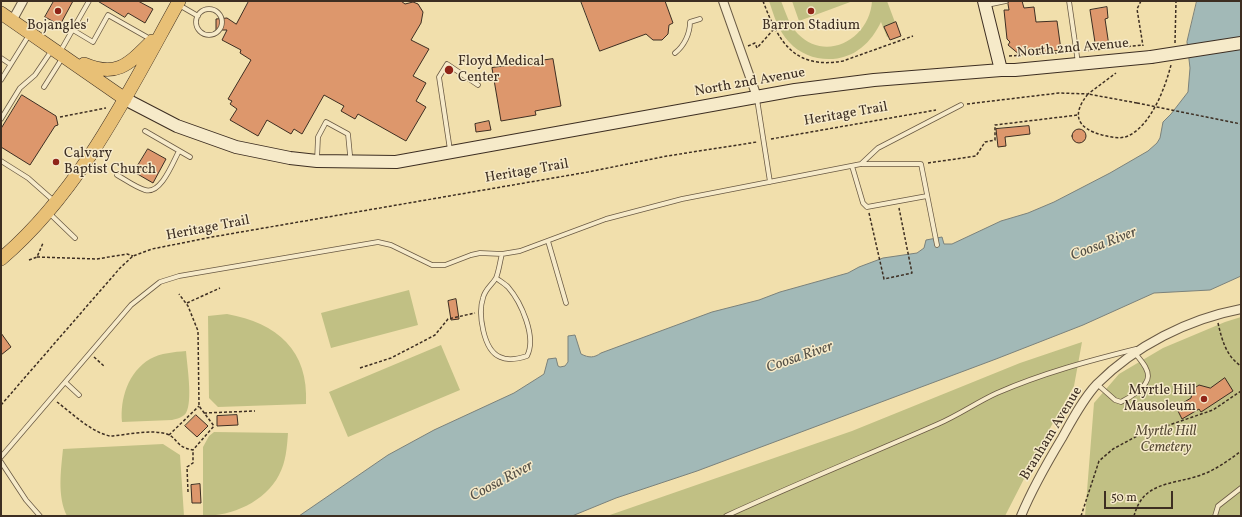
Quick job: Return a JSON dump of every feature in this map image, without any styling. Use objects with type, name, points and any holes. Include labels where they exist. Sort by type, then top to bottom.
[{"type":"main road","points":[[1,259],[6,250],[51,206],[89,158],[123,102],[176,2]]},
{"type":"main road","points":[[985,3],[1001,70]]},
{"type":"main road","points":[[1,13],[61,54],[123,102]]},
{"type":"main road","points":[[61,54],[96,69],[116,70],[132,61],[158,36]]},
{"type":"main road","name":"North 2nd Avenue","points":[[123,102],[210,139],[264,154],[317,161],[354,158],[396,162],[831,85],[1151,57],[1241,43]]},
{"type":"street","points":[[12,21],[23,1]]},
{"type":"street","points":[[723,1],[757,97]]},
{"type":"street","name":"Branham Avenue","points":[[1021,516],[1045,466],[1072,419],[1097,384],[1142,348],[1179,329],[1217,315],[1241,309]]},
{"type":"lane","points":[[44,87],[89,1]]},
{"type":"lane","points":[[985,3],[1006,1]]},
{"type":"lane","points":[[1069,1],[1078,63]]},
{"type":"lane","points":[[176,2],[198,16]]},
{"type":"lane","points":[[206,10],[216,11],[221,19],[220,28],[213,34],[202,32],[197,25],[198,16],[206,10]]},
{"type":"lane","points":[[73,30],[94,42],[108,15],[158,36]]},
{"type":"lane","points":[[675,53],[685,41],[690,28],[690,22],[700,18]]},
{"type":"lane","points":[[1,80],[30,32]]},
{"type":"lane","points":[[1,119],[20,88],[61,54]]},
{"type":"lane","points":[[1,58],[10,64]]},
{"type":"lane","points":[[451,152],[439,77],[447,64],[478,85]]},
{"type":"lane","points":[[757,97],[770,182]]},
{"type":"lane","points":[[861,164],[878,148],[961,105]]},
{"type":"lane","points":[[317,161],[318,137],[326,122],[348,134],[354,158]]},
{"type":"lane","points":[[145,131],[190,157]]},
{"type":"lane","points":[[117,175],[144,190],[152,190],[159,186],[179,151]]},
{"type":"lane","points":[[1,161],[28,178],[75,238]]},
{"type":"lane","points":[[1,458],[132,305],[148,290],[169,278],[378,242],[391,245],[426,263],[437,266],[445,265],[480,253],[502,254],[520,251],[606,219],[650,207],[861,164],[920,164],[937,245]]},
{"type":"lane","points":[[852,166],[863,203],[867,207],[927,196]]},
{"type":"lane","points":[[548,241],[566,303]]},
{"type":"lane","points":[[496,278],[508,287],[526,320],[532,343],[527,356],[507,359],[495,354],[487,341],[480,311],[485,291],[496,278],[502,254]]},
{"type":"lane","points":[[726,516],[880,447],[940,424],[996,394],[1035,377],[1065,367],[1142,348]]},
{"type":"lane","points":[[1097,384],[1114,400],[1120,402],[1128,398],[1146,383],[1148,376],[1145,366],[1135,353]]},
{"type":"lane","points":[[65,382],[79,394]]},
{"type":"lane","points":[[1,462],[26,500],[40,516]]},
{"type":"lane","points":[[1215,516],[1218,506],[1241,488]]},
{"type":"path","points":[[763,1],[774,29],[781,41],[795,53],[810,60],[825,63],[843,61],[912,36]]},
{"type":"path","points":[[1140,1],[1137,10],[1142,45]]},
{"type":"path","points":[[1174,47],[1176,34],[1176,1]]},
{"type":"path","points":[[740,48],[755,43],[757,48],[774,29]]},
{"type":"path","points":[[1116,73],[1088,94],[1082,101],[1078,115],[1078,120],[1084,127],[1113,138],[1129,135],[1140,127],[1151,112],[1162,90],[1172,60]]},
{"type":"path","points":[[961,105],[1059,93],[1088,94],[1241,124]]},
{"type":"path","points":[[60,117],[123,102]]},
{"type":"path","name":"Heritage Trail","points":[[1,405],[120,268],[133,256],[152,249],[667,156],[763,141],[940,109]]},
{"type":"path","points":[[920,164],[976,156],[985,142],[995,140],[995,125],[1078,115]]},
{"type":"path","points":[[867,207],[884,279],[912,272],[897,202]]},
{"type":"path","points":[[37,257],[43,243]]},
{"type":"path","points":[[29,260],[37,257],[97,260],[127,254],[133,256]]},
{"type":"path","points":[[186,304],[220,288]]},
{"type":"path","points":[[179,294],[186,304],[198,331],[199,406],[214,426],[193,450],[193,463],[187,467],[188,492]]},
{"type":"path","points":[[360,368],[391,358],[435,335],[448,319],[480,311]]},
{"type":"path","points":[[1217,315],[1223,343],[1229,354],[1241,366]]},
{"type":"path","points":[[90,353],[104,366]]},
{"type":"path","points":[[1082,516],[1099,461],[1113,449],[1137,436],[1213,410],[1241,391]]},
{"type":"path","points":[[52,398],[90,427],[105,435],[110,436],[152,432],[169,435],[182,448],[193,450]]},
{"type":"path","points":[[169,435],[199,406]]},
{"type":"path","points":[[204,413],[256,412]]},
{"type":"path","points":[[1134,516],[1137,503],[1152,490],[1171,481],[1198,476],[1222,465],[1241,451]]},
{"type":"green space","points":[[769,1],[781,1],[790,23],[798,34],[809,42],[822,46],[834,46],[845,42],[855,35],[864,26],[872,1],[887,1],[899,33],[887,37],[881,22],[875,33],[867,42],[853,53],[834,59],[814,57],[796,49],[789,42],[777,23]]},
{"type":"green space","name":"Barron Stadium","points":[[792,1],[853,1],[799,21]]},
{"type":"green space","points":[[409,290],[418,325],[331,348],[321,313]]},
{"type":"green space","points":[[227,314],[245,318],[261,324],[275,332],[286,342],[296,354],[302,368],[306,385],[306,404],[218,407],[209,398],[208,316]]},
{"type":"green space","name":"Myrtle Hill Cemetery","points":[[1241,317],[1241,516],[1085,516],[1094,403],[1119,374],[1163,348],[1225,322]]},
{"type":"green space","points":[[1082,342],[1074,386],[1049,430],[1005,516],[607,516],[852,431],[1020,363]]},
{"type":"green space","points":[[441,345],[460,390],[348,437],[329,392]]},
{"type":"green space","points":[[186,351],[189,400],[186,413],[180,418],[172,420],[122,422],[122,404],[124,395],[131,379],[142,364],[159,355]]},
{"type":"green space","points":[[214,432],[288,433],[287,449],[285,460],[279,475],[273,485],[265,493],[247,506],[225,513],[203,516],[203,447],[209,436]]},
{"type":"green space","points":[[163,444],[180,455],[184,516],[67,516],[61,492],[63,449]]},
{"type":"water","name":"Coosa River","points":[[1197,1],[1241,1],[1241,276],[1210,290],[1154,293],[1083,325],[996,359],[697,471],[616,498],[572,516],[299,516],[388,455],[434,430],[514,393],[541,376],[544,374],[548,359],[556,358],[558,366],[565,366],[568,362],[568,336],[575,335],[581,354],[594,357],[601,353],[712,312],[759,300],[780,292],[848,273],[883,258],[917,253],[924,248],[926,240],[942,237],[944,244],[952,244],[1001,221],[1028,213],[1054,202],[1110,173],[1148,151],[1157,143],[1160,138],[1163,122],[1188,92],[1190,68],[1187,42]]},
{"type":"building","name":"Bojangles'","points":[[54,1],[73,1],[60,25],[45,17]]},
{"type":"building","points":[[98,1],[138,1],[153,9],[145,23],[128,13],[125,17]]},
{"type":"building","name":"Floyd Medical Center","points":[[249,1],[401,1],[405,4],[413,2],[418,4],[423,12],[421,23],[411,40],[429,49],[413,76],[426,83],[416,101],[426,107],[406,141],[358,114],[355,119],[341,111],[344,106],[324,95],[302,134],[294,129],[291,134],[267,120],[258,136],[230,120],[237,109],[230,104],[232,101],[228,99],[251,60],[240,53],[241,50],[222,40],[227,30],[216,30],[216,19],[227,18],[236,24]]},
{"type":"building","points":[[581,1],[665,1],[673,23],[669,25],[668,34],[662,40],[653,40],[646,34],[600,51]]},
{"type":"building","points":[[1009,1],[1022,1],[1024,8],[1034,7],[1036,22],[1057,21],[1061,50],[1020,55],[1008,45],[1010,42],[1007,39],[1004,10],[1009,10]]},
{"type":"building","points":[[1107,7],[1108,18],[1105,19],[1109,46],[1096,49],[1090,10]]},
{"type":"building","points":[[896,22],[901,36],[890,40],[884,27]]},
{"type":"building","points":[[553,59],[561,106],[535,111],[536,115],[501,121],[492,68]]},
{"type":"building","points":[[22,95],[56,116],[58,125],[55,126],[30,165],[1,147],[1,129]]},
{"type":"building","points":[[489,121],[491,130],[476,132],[475,124]]},
{"type":"building","points":[[1029,126],[1030,134],[1005,137],[1006,146],[998,147],[996,129]]},
{"type":"building","points":[[1079,129],[1084,131],[1086,136],[1084,141],[1079,143],[1074,141],[1072,136],[1074,131]]},
{"type":"building","points":[[148,149],[166,159],[153,183],[134,172]]},
{"type":"building","points":[[456,299],[459,319],[451,320],[448,301]]},
{"type":"building","points":[[1,333],[11,347],[1,355]]},
{"type":"building","name":"Myrtle Hill Mausoleum","points":[[1225,378],[1233,391],[1201,412],[1199,409],[1182,419],[1176,407],[1191,398],[1193,389],[1199,385],[1210,388]]},
{"type":"building","points":[[196,415],[208,426],[197,437],[185,426]]},
{"type":"building","points":[[237,415],[238,425],[217,426],[217,416]]},
{"type":"building","points":[[200,484],[201,503],[192,503],[191,485]]},
{"type":"place","name":"Bojangles'","points":[[58,11]]},
{"type":"place","name":"Barron Stadium","points":[[811,11]]},
{"type":"place","name":"Floyd Medical Center","points":[[449,70]]},
{"type":"place","name":"Calvary Baptist Church","points":[[56,162]]},
{"type":"place","name":"Myrtle Hill Mausoleum","points":[[1204,399]]}]
